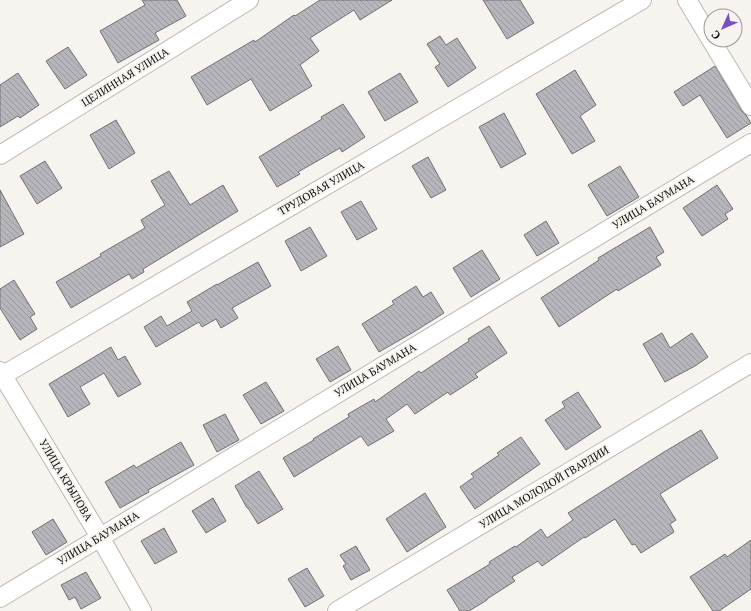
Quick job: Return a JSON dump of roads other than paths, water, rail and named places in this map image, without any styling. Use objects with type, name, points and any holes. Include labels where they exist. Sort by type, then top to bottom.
[{"type":"street","name":"ЦЕЛИННАЯ УЛИЦА","points":[[0,154],[249,0]]},
{"type":"street","name":"ТРУДОВАЯ УЛИЦА","points":[[1,374],[642,0]]},
{"type":"street","points":[[687,0],[751,106]]},
{"type":"street","name":"УЛИЦА БАУМАНА","points":[[0,598],[751,142]]},
{"type":"street","name":"УЛИЦА МОЛОДОЙ ГВАРДИИ","points":[[337,611],[751,363]]},
{"type":"street","name":"УЛИЦА КРЫЛОВА","points":[[1,374],[100,537],[142,611]]}]
